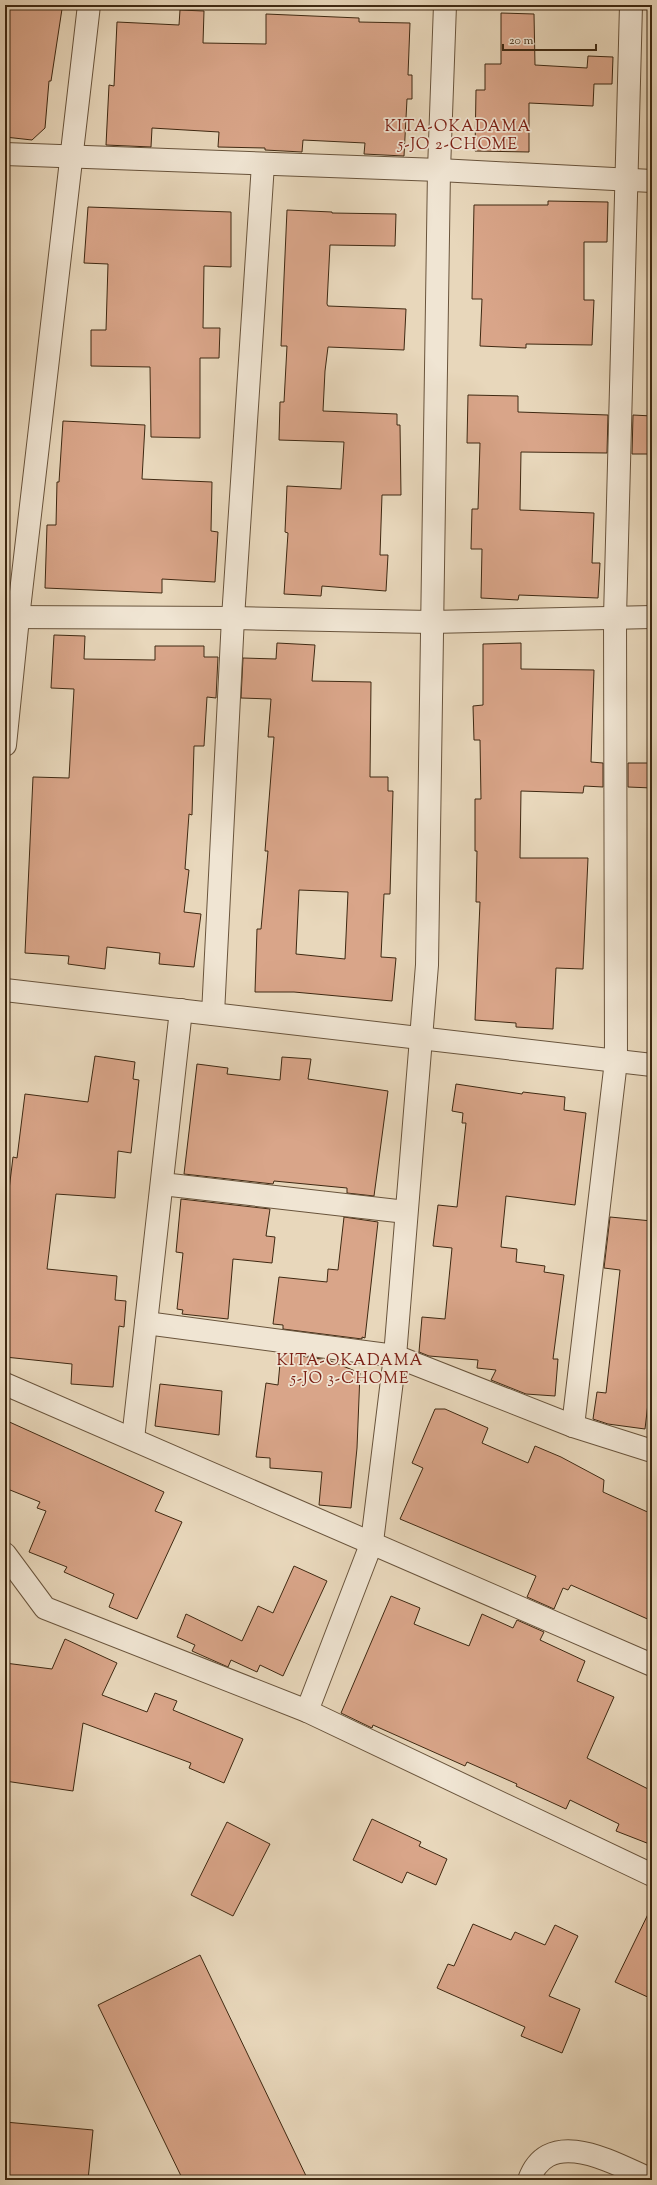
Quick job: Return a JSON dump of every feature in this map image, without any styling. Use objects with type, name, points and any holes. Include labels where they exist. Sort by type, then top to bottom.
[{"type":"street","points":[[5,745],[11,617],[71,158],[89,5]]},
{"type":"street","points":[[307,1711],[372,1542],[396,1356],[406,1212],[422,1038],[427,965],[439,170],[446,5]]},
{"type":"street","points":[[573,1426],[616,1061],[615,617],[631,5]]},
{"type":"street","points":[[5,154],[71,158],[439,170],[627,181],[652,181]]},
{"type":"street","points":[[213,1014],[233,618],[263,164]]},
{"type":"street","points":[[11,617],[233,618],[431,622],[652,617]]},
{"type":"street","points":[[5,990],[652,1064]]},
{"type":"street","points":[[133,1439],[181,1010]]},
{"type":"street","points":[[162,1184],[406,1212]]},
{"type":"street","points":[[146,1323],[396,1356],[573,1426],[652,1451]]},
{"type":"street","points":[[5,1384],[372,1542],[652,1665]]},
{"type":"street","points":[[5,1554],[44,1608],[307,1711],[652,1875]]},
{"type":"street","points":[[529,2180],[534,2167],[555,2151],[584,2151],[652,2180]]},
{"type":"building","points":[[5,5],[62,9],[51,81],[49,81],[45,128],[32,140],[5,137]]},
{"type":"building","points":[[180,10],[204,11],[203,43],[266,44],[266,14],[359,18],[359,22],[410,23],[408,75],[412,75],[412,99],[407,99],[404,156],[364,154],[365,143],[303,140],[302,152],[265,150],[265,148],[218,147],[219,132],[152,128],[151,147],[106,145],[109,85],[114,86],[117,22],[179,25]]},
{"type":"building","points":[[501,13],[534,14],[535,65],[587,68],[588,56],[613,57],[612,84],[594,84],[593,106],[529,103],[529,152],[475,151],[476,90],[485,90],[485,64],[501,64]]},
{"type":"building","points":[[548,201],[608,202],[607,242],[584,242],[584,300],[594,300],[592,345],[526,344],[526,348],[480,346],[482,299],[472,299],[474,205],[548,205]]},
{"type":"building","points":[[88,207],[231,212],[231,267],[204,266],[203,328],[220,328],[219,358],[200,358],[200,438],[151,437],[150,367],[91,366],[91,330],[106,330],[108,264],[84,263]]},
{"type":"building","points":[[287,210],[332,213],[396,214],[395,246],[330,245],[327,304],[328,306],[406,309],[404,350],[328,347],[323,411],[397,414],[397,425],[400,425],[401,495],[382,495],[380,555],[388,555],[386,591],[322,586],[321,596],[284,594],[288,533],[285,532],[287,486],[341,489],[344,442],[279,440],[280,402],[284,402],[287,346],[281,346]]},
{"type":"building","points":[[468,395],[518,396],[518,412],[608,415],[607,453],[521,452],[520,510],[594,513],[592,563],[600,563],[598,598],[519,595],[518,600],[481,598],[482,549],[471,549],[472,509],[478,509],[480,443],[467,443]]},
{"type":"building","points":[[633,415],[652,416],[652,454],[632,454]]},
{"type":"building","points":[[63,421],[145,425],[142,479],[212,482],[211,531],[218,532],[215,582],[162,579],[162,593],[45,588],[47,525],[56,525],[57,482],[59,482]]},
{"type":"building","points":[[54,635],[85,636],[84,659],[155,660],[155,646],[204,646],[204,657],[218,657],[216,698],[207,697],[204,746],[194,746],[192,815],[189,814],[185,869],[189,870],[184,912],[201,914],[194,967],[159,964],[160,953],[107,947],[105,969],[68,964],[69,956],[25,953],[33,777],[69,778],[74,689],[51,688]]},
{"type":"building","points":[[277,643],[315,645],[312,681],[371,682],[370,777],[388,777],[388,791],[393,791],[390,894],[384,894],[381,957],[396,958],[392,1001],[294,992],[255,992],[257,929],[261,929],[268,851],[265,851],[274,737],[268,737],[271,699],[241,698],[243,658],[276,659]],"holes":[[[299,890],[348,892],[345,959],[296,954]]]},
{"type":"building","points":[[521,643],[521,669],[594,670],[591,762],[603,763],[603,787],[584,786],[583,793],[521,791],[520,858],[588,858],[583,969],[556,968],[553,1029],[516,1027],[516,1023],[475,1020],[480,902],[476,902],[477,851],[475,851],[475,799],[481,799],[480,740],[474,740],[473,706],[483,705],[483,644]]},
{"type":"building","points":[[628,763],[652,763],[652,788],[628,787]]},
{"type":"building","points":[[95,1056],[135,1062],[133,1079],[139,1080],[131,1153],[118,1151],[115,1198],[56,1194],[47,1269],[117,1276],[115,1300],[126,1301],[124,1327],[119,1326],[113,1387],[71,1384],[72,1364],[5,1357],[5,1223],[13,1157],[17,1158],[25,1094],[88,1102]]},
{"type":"building","points":[[282,1057],[311,1059],[308,1079],[388,1091],[374,1196],[347,1193],[347,1188],[274,1181],[273,1184],[184,1174],[197,1064],[228,1068],[227,1074],[280,1080]]},
{"type":"building","points":[[456,1084],[522,1094],[523,1092],[565,1097],[564,1110],[586,1113],[575,1205],[506,1196],[501,1247],[517,1249],[516,1262],[545,1266],[544,1272],[564,1275],[553,1359],[558,1359],[555,1396],[526,1394],[491,1380],[496,1370],[477,1368],[478,1360],[429,1356],[419,1352],[422,1317],[445,1319],[452,1248],[433,1246],[438,1205],[457,1207],[466,1123],[462,1123],[463,1113],[452,1111]]},
{"type":"building","points":[[181,1199],[270,1209],[266,1236],[275,1237],[272,1263],[233,1259],[228,1319],[182,1314],[183,1310],[177,1309],[183,1253],[176,1252]]},
{"type":"building","points":[[344,1217],[378,1222],[365,1338],[362,1337],[362,1339],[283,1329],[283,1325],[273,1324],[279,1277],[327,1282],[328,1269],[338,1270]]},
{"type":"building","points":[[610,1217],[652,1221],[652,1369],[645,1429],[608,1424],[593,1419],[597,1392],[606,1393],[620,1270],[604,1268]]},
{"type":"building","points":[[281,1353],[328,1360],[360,1373],[357,1448],[351,1508],[319,1505],[322,1472],[270,1468],[270,1458],[256,1457],[266,1383],[278,1385]]},
{"type":"building","points":[[160,1384],[222,1391],[219,1435],[155,1426]]},
{"type":"building","points":[[435,1409],[445,1409],[488,1428],[482,1443],[528,1463],[535,1446],[561,1457],[604,1480],[603,1492],[652,1514],[652,1621],[571,1585],[568,1590],[563,1588],[554,1609],[527,1597],[536,1576],[400,1519],[423,1468],[412,1463]]},
{"type":"building","points":[[5,1420],[164,1492],[155,1511],[182,1522],[137,1619],[109,1607],[114,1594],[64,1572],[67,1567],[29,1552],[46,1511],[37,1508],[40,1502],[5,1488]]},
{"type":"building","points":[[294,1566],[327,1581],[283,1676],[260,1665],[257,1672],[231,1660],[228,1667],[192,1651],[195,1645],[177,1637],[186,1614],[242,1641],[258,1606],[273,1613]]},
{"type":"building","points":[[391,1596],[420,1608],[414,1624],[469,1646],[482,1614],[513,1628],[517,1620],[544,1632],[540,1640],[585,1661],[577,1681],[614,1697],[587,1758],[652,1791],[652,1845],[616,1831],[619,1824],[570,1800],[566,1809],[516,1786],[517,1784],[467,1762],[465,1766],[373,1725],[372,1728],[341,1713]]},
{"type":"building","points":[[65,1639],[117,1663],[102,1695],[147,1712],[155,1693],[177,1701],[173,1710],[243,1739],[224,1783],[189,1768],[191,1763],[83,1723],[73,1791],[5,1781],[5,1663],[52,1669]]},
{"type":"building","points":[[372,1819],[421,1842],[419,1846],[447,1859],[436,1885],[407,1872],[402,1883],[353,1860]]},
{"type":"building","points":[[227,1822],[270,1844],[233,1916],[191,1895]]},
{"type":"building","points":[[652,1906],[652,1999],[615,1982]]},
{"type":"building","points":[[473,1924],[511,1940],[515,1932],[545,1945],[555,1925],[578,1936],[549,1996],[580,2009],[562,2053],[521,2036],[525,2027],[437,1988],[448,1964],[454,1966]]},
{"type":"building","points":[[200,1955],[308,2180],[183,2180],[98,2005]]},
{"type":"building","points":[[5,2122],[93,2130],[88,2180],[5,2180]]},
{"type":"district","name":"KITA-OKADAMA 5-JO 2-CHOME","points":[[458,134]]},
{"type":"district","name":"KITA-OKADAMA 5-JO 3-CHOME","points":[[350,1368]]}]
